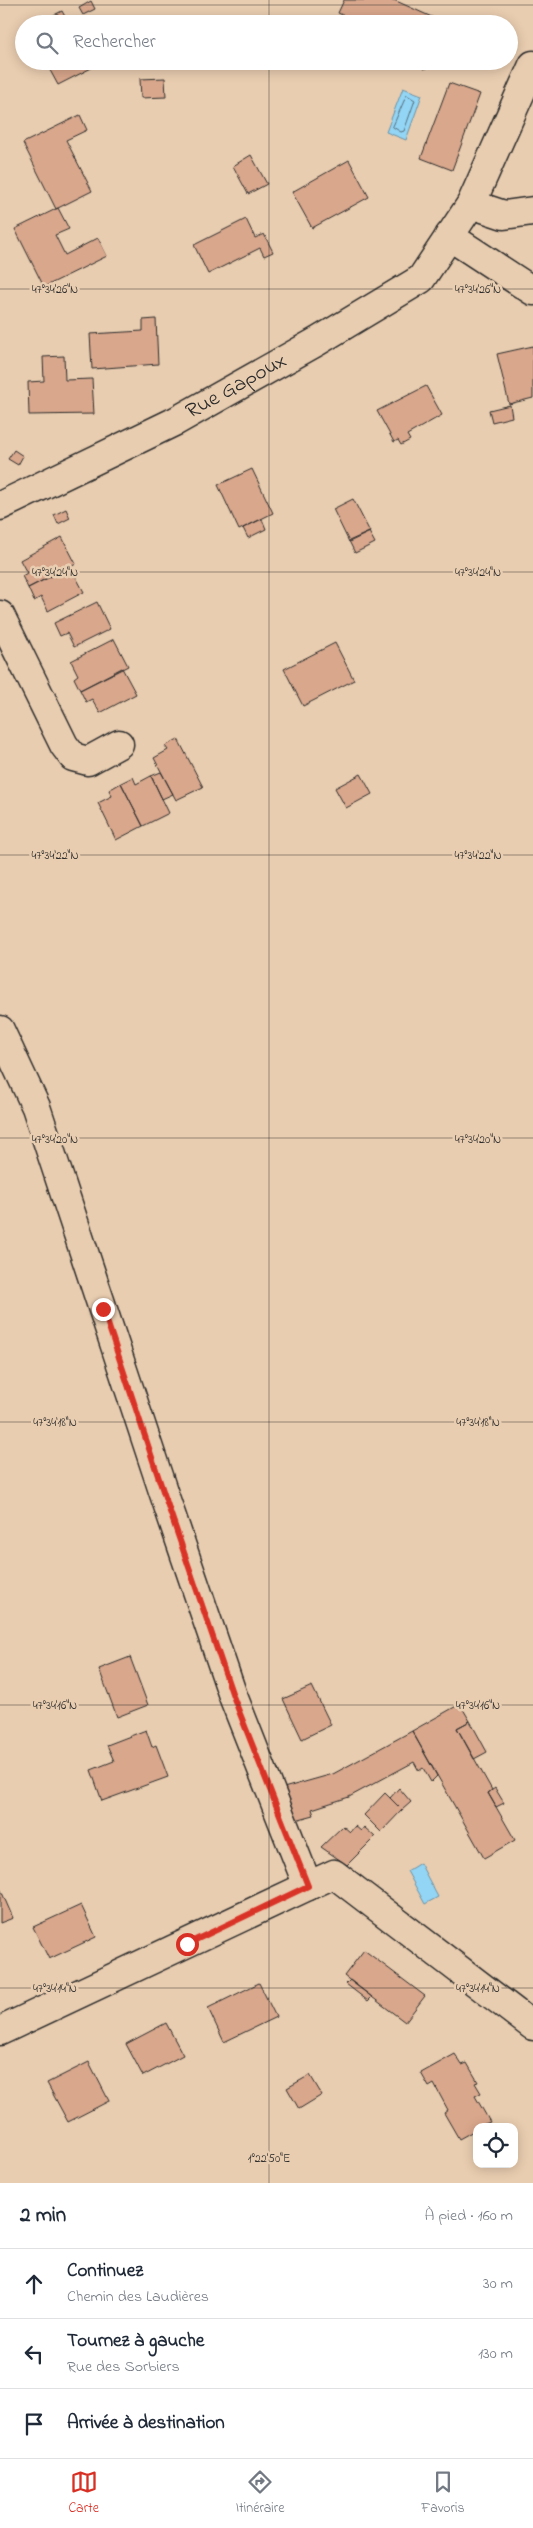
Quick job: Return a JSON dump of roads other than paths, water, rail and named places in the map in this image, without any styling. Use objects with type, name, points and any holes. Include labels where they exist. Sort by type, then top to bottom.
[{"type":"street","name":"Rue Gapoux","points":[[0,506],[176,421],[318,341],[421,279],[471,204],[533,65]]},
{"type":"street","points":[[471,204],[504,214],[533,211]]},
{"type":"street","points":[[449,236],[533,291]]},
{"type":"street","points":[[0,615],[64,745],[73,757],[88,761],[119,744]]},
{"type":"street","points":[[0,1030],[36,1107],[233,1696],[308,1886]]},
{"type":"street","points":[[0,2030],[334,1874],[533,2026]]},
{"type":"water","points":[[403,88],[422,95],[406,140],[386,132]]},
{"type":"water","points":[[420,1863],[438,1897],[425,1904],[407,1871]]}]
